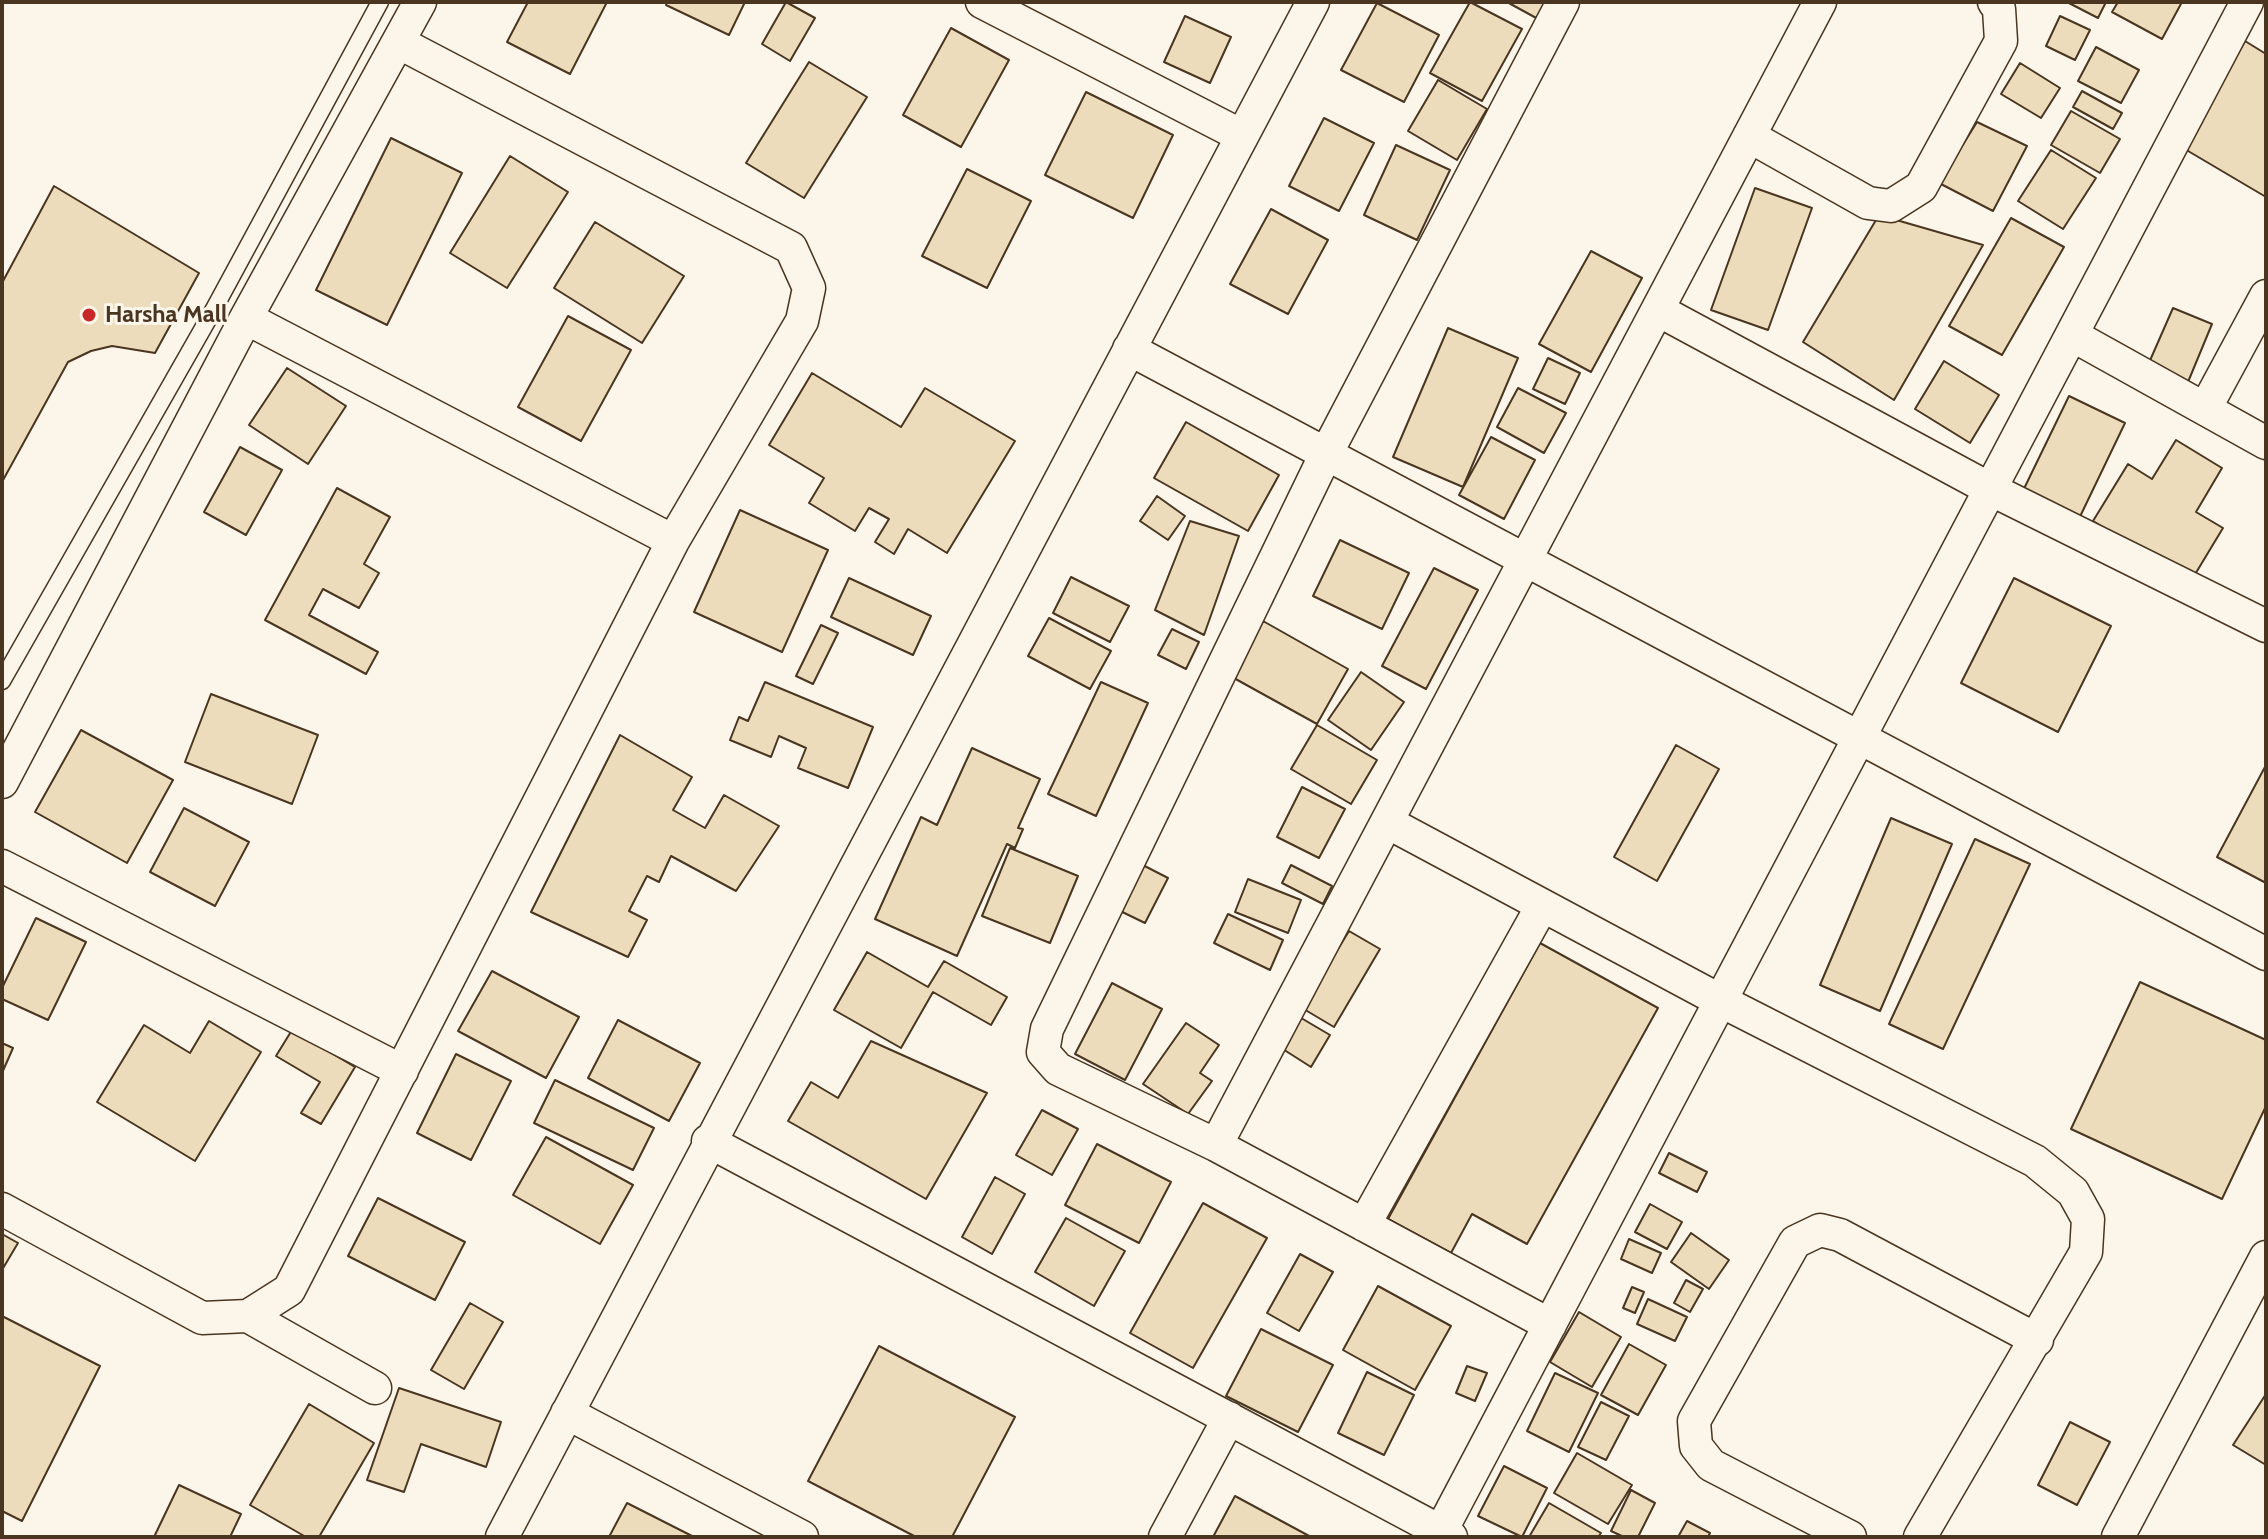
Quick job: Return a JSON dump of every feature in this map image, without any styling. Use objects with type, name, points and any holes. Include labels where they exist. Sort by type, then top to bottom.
[{"type":"street","points":[[2,782],[246,318],[420,2]]},
{"type":"street","points":[[982,2],[1242,136]]},
{"type":"street","points":[[502,1537],[708,1141],[1313,2]]},
{"type":"street","points":[[1550,1325],[1216,1145],[1058,1069],[1043,1052],[1047,1029],[1326,454],[1563,2]]},
{"type":"street","points":[[1216,1145],[1820,2]]},
{"type":"street","points":[[1749,136],[1868,203],[1891,206],[1921,187],[2001,41],[1999,9],[1994,2]]},
{"type":"street","points":[[708,1141],[1446,1534],[1550,1325],[2247,2]]},
{"type":"street","points":[[2,1209],[202,1318],[248,1316],[289,1290],[673,541],[802,321],[809,288],[791,248],[398,42]]},
{"type":"street","points":[[2206,407],[2266,296]]},
{"type":"street","points":[[1658,310],[1990,489],[2266,626]]},
{"type":"street","points":[[246,318],[673,541]]},
{"type":"street","points":[[2072,335],[2266,443]]},
{"type":"street","points":[[1129,349],[2266,954]]},
{"type":"street","points":[[1387,822],[1721,1001],[2035,1161],[2073,1192],[2088,1219],[2086,1252],[1920,1537]]},
{"type":"street","points":[[2,866],[402,1071]]},
{"type":"street","points":[[1364,1225],[1542,906]]},
{"type":"street","points":[[1850,1537],[1711,1465],[1696,1446],[1694,1421],[1795,1242],[1820,1230],[1840,1235],[2037,1340]]},
{"type":"street","points":[[2118,1537],[2266,1257]]},
{"type":"street","points":[[248,1316],[375,1388]]},
{"type":"street","points":[[567,1413],[802,1537]]},
{"type":"street","points":[[1165,1537],[1229,1418]]},
{"type":"lane","points":[[2,681],[214,309],[380,2]]},
{"type":"building","points":[[528,2],[607,2],[570,74],[507,42]]},
{"type":"building","points":[[668,2],[745,2],[729,35],[666,5]]},
{"type":"building","points":[[786,2],[815,18],[790,61],[762,44]]},
{"type":"building","points":[[1470,2],[1522,29],[1482,101],[1430,73]]},
{"type":"building","points":[[1507,2],[1547,2],[1538,19]]},
{"type":"building","points":[[2067,2],[2106,2],[2098,18]]},
{"type":"building","points":[[2118,2],[2182,2],[2162,39],[2112,12]]},
{"type":"building","points":[[1377,3],[1439,35],[1404,102],[1341,70]]},
{"type":"building","points":[[1185,16],[1231,37],[1210,83],[1164,62]]},
{"type":"building","points":[[2060,16],[2090,30],[2075,60],[2046,46]]},
{"type":"building","points":[[951,28],[1009,60],[961,147],[903,115]]},
{"type":"building","points":[[2245,41],[2266,54],[2266,197],[2183,148]]},
{"type":"building","points":[[2096,47],[2139,70],[2121,103],[2078,81]]},
{"type":"building","points":[[809,62],[867,97],[804,198],[746,163]]},
{"type":"building","points":[[2020,63],[2060,88],[2041,118],[2001,94]]},
{"type":"building","points":[[1438,80],[1487,109],[1457,160],[1408,131]]},
{"type":"building","points":[[2082,91],[2122,113],[2113,129],[2073,107]]},
{"type":"building","points":[[1086,92],[1173,135],[1133,218],[1045,175]]},
{"type":"building","points":[[2071,111],[2120,139],[2100,173],[2051,145]]},
{"type":"building","points":[[1324,118],[1374,143],[1339,211],[1289,186]]},
{"type":"building","points":[[1977,122],[2027,146],[1993,211],[1939,183]]},
{"type":"building","points":[[391,138],[462,173],[387,325],[316,290]]},
{"type":"building","points":[[1396,145],[1450,170],[1417,240],[1364,215]]},
{"type":"building","points":[[2051,150],[2096,178],[2063,229],[2018,201]]},
{"type":"building","points":[[510,156],[568,192],[507,288],[450,253]]},
{"type":"building","points":[[967,169],[1031,201],[987,288],[922,256]]},
{"type":"building","name":"Harsha Mall","points":[[54,186],[199,273],[155,353],[112,346],[91,351],[68,362],[2,482],[2,283]]},
{"type":"building","points":[[1755,188],[1812,208],[1768,330],[1711,310]]},
{"type":"building","points":[[1271,209],[1328,240],[1288,314],[1230,284]]},
{"type":"building","points":[[1879,215],[1983,245],[1894,400],[1803,342]]},
{"type":"building","points":[[2011,218],[2064,247],[2002,355],[1949,326]]},
{"type":"building","points":[[595,222],[684,276],[642,343],[554,288]]},
{"type":"building","points":[[1591,251],[1642,278],[1591,372],[1539,344]]},
{"type":"building","points":[[2173,308],[2212,324],[2188,382],[2148,365]]},
{"type":"building","points":[[568,316],[631,350],[581,441],[518,407]]},
{"type":"building","points":[[1448,328],[1518,358],[1463,487],[1393,457]]},
{"type":"building","points":[[1548,358],[1580,373],[1565,404],[1533,389]]},
{"type":"building","points":[[1944,361],[1999,395],[1970,443],[1915,409]]},
{"type":"building","points":[[287,368],[346,406],[308,464],[249,425]]},
{"type":"building","points":[[812,373],[901,427],[925,388],[1015,441],[947,553],[908,529],[894,554],[875,542],[889,519],[869,508],[855,531],[809,503],[824,478],[769,445]]},
{"type":"building","points":[[1518,388],[1566,413],[1544,453],[1497,427]]},
{"type":"building","points":[[2069,396],[2125,423],[2075,527],[2018,501]]},
{"type":"building","points":[[1186,422],[1279,475],[1248,531],[1154,478]]},
{"type":"building","points":[[1491,437],[1535,460],[1504,519],[1459,495]]},
{"type":"building","points":[[2176,440],[2222,468],[2196,512],[2223,528],[2191,581],[2093,521],[2128,464],[2152,479]]},
{"type":"building","points":[[240,447],[282,470],[246,535],[204,512]]},
{"type":"building","points":[[337,488],[390,517],[364,564],[379,573],[359,608],[323,589],[309,615],[378,652],[366,674],[265,620]]},
{"type":"building","points":[[1157,496],[1185,516],[1168,540],[1140,521]]},
{"type":"building","points":[[740,510],[828,550],[782,652],[694,612]]},
{"type":"building","points":[[1190,521],[1239,536],[1204,635],[1155,610]]},
{"type":"building","points":[[1340,540],[1409,573],[1382,629],[1313,596]]},
{"type":"building","points":[[1434,568],[1478,590],[1426,689],[1382,666]]},
{"type":"building","points":[[1071,577],[1129,606],[1110,642],[1053,613]]},
{"type":"building","points":[[849,578],[931,616],[913,655],[831,617]]},
{"type":"building","points":[[2014,578],[2111,626],[2058,732],[1961,683]]},
{"type":"building","points":[[1049,618],[1111,651],[1090,689],[1028,656]]},
{"type":"building","points":[[1263,621],[1348,669],[1317,724],[1232,677]]},
{"type":"building","points":[[821,625],[838,633],[813,684],[796,676]]},
{"type":"building","points":[[1172,629],[1199,642],[1186,669],[1158,655]]},
{"type":"building","points":[[1361,672],[1404,702],[1371,750],[1328,720]]},
{"type":"building","points":[[765,682],[873,727],[848,788],[798,768],[806,748],[779,736],[771,757],[730,740],[739,717],[748,721]]},
{"type":"building","points":[[1101,682],[1148,703],[1096,816],[1048,794]]},
{"type":"building","points":[[211,694],[318,735],[292,804],[185,762]]},
{"type":"building","points":[[1317,725],[1377,760],[1351,804],[1291,769]]},
{"type":"building","points":[[81,730],[173,780],[127,863],[35,812]]},
{"type":"building","points":[[620,735],[692,777],[673,810],[705,828],[724,795],[779,826],[736,891],[671,856],[659,882],[647,876],[629,911],[647,920],[628,957],[531,912]]},
{"type":"building","points":[[1676,745],[1719,769],[1657,881],[1614,857]]},
{"type":"building","points":[[972,748],[1040,779],[1018,828],[1023,829],[1015,848],[1007,844],[957,956],[875,919],[921,817],[937,825]]},
{"type":"building","points":[[2266,765],[2266,883],[2217,857]]},
{"type":"building","points":[[1302,787],[1345,809],[1319,858],[1277,837]]},
{"type":"building","points":[[184,808],[249,842],[215,906],[150,872]]},
{"type":"building","points":[[1891,818],[1952,844],[1880,1011],[1820,985]]},
{"type":"building","points":[[1975,839],[2030,864],[1943,1049],[1889,1024]]},
{"type":"building","points":[[1010,848],[1078,876],[1050,943],[982,916]]},
{"type":"building","points":[[1135,861],[1168,878],[1145,923],[1112,907]]},
{"type":"building","points":[[1291,865],[1332,886],[1323,904],[1282,883]]},
{"type":"building","points":[[1248,879],[1301,900],[1288,933],[1235,912]]},
{"type":"building","points":[[1228,914],[1283,940],[1270,970],[1214,943]]},
{"type":"building","points":[[36,918],[86,942],[48,1020],[2,999],[2,988]]},
{"type":"building","points":[[1349,931],[1380,949],[1334,1027],[1302,1008]]},
{"type":"building","points":[[1540,943],[1658,1008],[1527,1244],[1472,1214],[1451,1253],[1388,1219]]},
{"type":"building","points":[[867,952],[928,987],[944,961],[1007,997],[991,1025],[933,992],[901,1048],[834,1010]]},
{"type":"building","points":[[492,971],[579,1017],[546,1078],[458,1031]]},
{"type":"building","points":[[2140,982],[2266,1040],[2266,1106],[2222,1199],[2071,1129]]},
{"type":"building","points":[[1112,983],[1162,1009],[1125,1080],[1075,1054]]},
{"type":"building","points":[[1296,1015],[1330,1035],[1311,1067],[1278,1046]]},
{"type":"building","points":[[618,1020],[700,1063],[669,1121],[588,1078]]},
{"type":"building","points":[[209,1021],[261,1052],[195,1161],[97,1102],[144,1025],[190,1053]]},
{"type":"building","points":[[1186,1023],[1219,1045],[1200,1073],[1212,1081],[1188,1114],[1143,1084]]},
{"type":"building","points":[[292,1030],[355,1067],[321,1124],[301,1113],[320,1082],[276,1056]]},
{"type":"building","points":[[871,1041],[987,1093],[926,1199],[788,1121],[811,1082],[838,1098]]},
{"type":"building","points":[[2,1043],[13,1048],[2,1073]]},
{"type":"building","points":[[456,1054],[511,1081],[471,1160],[417,1133]]},
{"type":"building","points":[[555,1080],[654,1128],[633,1170],[534,1123]]},
{"type":"building","points":[[1042,1110],[1078,1129],[1052,1175],[1016,1155]]},
{"type":"building","points":[[546,1137],[633,1185],[600,1244],[513,1195]]},
{"type":"building","points":[[1097,1144],[1171,1182],[1139,1243],[1065,1205]]},
{"type":"building","points":[[1669,1153],[1707,1172],[1697,1192],[1659,1173]]},
{"type":"building","points":[[995,1177],[1025,1194],[992,1254],[962,1237]]},
{"type":"building","points":[[378,1198],[465,1242],[435,1300],[348,1256]]},
{"type":"building","points":[[1203,1203],[1267,1238],[1193,1368],[1130,1333]]},
{"type":"building","points":[[1650,1204],[1682,1222],[1667,1249],[1635,1232]]},
{"type":"building","points":[[1066,1218],[1125,1251],[1094,1306],[1035,1272]]},
{"type":"building","points":[[1691,1233],[1729,1260],[1709,1289],[1671,1262]]},
{"type":"building","points":[[2,1234],[18,1243],[2,1270]]},
{"type":"building","points":[[1629,1239],[1661,1253],[1652,1273],[1621,1259]]},
{"type":"building","points":[[1300,1254],[1333,1272],[1299,1331],[1267,1313]]},
{"type":"building","points":[[1686,1280],[1703,1289],[1690,1312],[1674,1303]]},
{"type":"building","points":[[1378,1286],[1451,1326],[1415,1390],[1343,1350]]},
{"type":"building","points":[[1632,1287],[1644,1292],[1635,1313],[1623,1308]]},
{"type":"building","points":[[1648,1299],[1687,1317],[1675,1341],[1637,1324]]},
{"type":"building","points":[[470,1303],[503,1322],[464,1389],[431,1370]]},
{"type":"building","points":[[1579,1312],[1621,1337],[1592,1387],[1550,1362]]},
{"type":"building","points":[[2,1316],[100,1366],[22,1521],[2,1511]]},
{"type":"building","points":[[1261,1329],[1333,1365],[1298,1432],[1226,1396]]},
{"type":"building","points":[[1629,1344],[1666,1365],[1638,1415],[1601,1395]]},
{"type":"building","points":[[879,1346],[1015,1417],[952,1537],[916,1537],[808,1481]]},
{"type":"building","points":[[1467,1366],[1487,1373],[1475,1401],[1456,1393]]},
{"type":"building","points":[[1367,1372],[1414,1395],[1384,1455],[1338,1433]]},
{"type":"building","points":[[1555,1373],[1598,1393],[1569,1452],[1527,1431]]},
{"type":"building","points":[[399,1388],[501,1422],[486,1467],[421,1444],[404,1492],[367,1480]]},
{"type":"building","points":[[2266,1394],[2266,1465],[2233,1445]]},
{"type":"building","points":[[1601,1402],[1629,1416],[1606,1460],[1578,1447]]},
{"type":"building","points":[[309,1404],[374,1443],[319,1537],[306,1537],[250,1505]]},
{"type":"building","points":[[2070,1422],[2110,1442],[2077,1505],[2038,1485]]},
{"type":"building","points":[[1577,1453],[1632,1485],[1608,1524],[1554,1493]]},
{"type":"building","points":[[1504,1466],[1547,1488],[1522,1537],[1478,1516]]},
{"type":"building","points":[[179,1485],[241,1514],[230,1537],[154,1537]]},
{"type":"building","points":[[1631,1490],[1655,1503],[1638,1537],[1624,1537],[1611,1531]]},
{"type":"building","points":[[1235,1496],[1311,1537],[1213,1537]]},
{"type":"building","points":[[627,1503],[692,1536],[692,1537],[609,1537]]},
{"type":"building","points":[[1549,1503],[1601,1533],[1598,1537],[1529,1537]]},
{"type":"building","points":[[1687,1521],[1710,1533],[1708,1537],[1678,1537]]},
{"type":"place","name":"Harsha Mall","points":[[89,315]]}]
